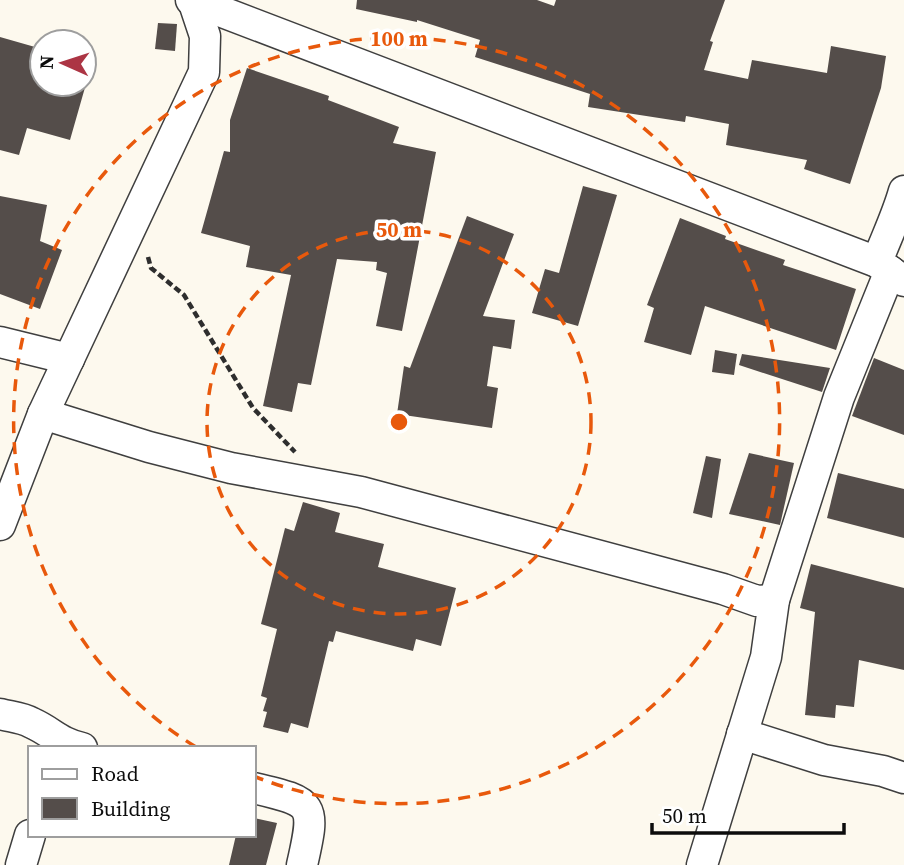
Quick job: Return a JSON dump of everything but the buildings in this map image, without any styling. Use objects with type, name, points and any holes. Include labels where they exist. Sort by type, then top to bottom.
[{"type":"street","points":[[0,525],[43,414],[204,72],[205,36],[192,0]]},
{"type":"street","points":[[192,0],[890,271]]},
{"type":"street","points":[[702,865],[766,657],[774,600],[839,397],[890,271],[887,232],[897,218],[904,191]]},
{"type":"street","points":[[0,342],[69,359]]},
{"type":"street","points":[[43,414],[149,447],[231,468],[361,492],[710,585],[757,601],[774,600]]},
{"type":"street","points":[[0,714],[19,717],[35,724],[70,746]]},
{"type":"street","points":[[742,734],[824,760],[904,778]]},
{"type":"street","points":[[256,788],[291,796],[305,806],[311,824],[302,865]]},
{"type":"street","points":[[21,865],[29,837]]},
{"type":"path","points":[[136,216],[151,268],[184,296],[253,408],[328,486]]}]
